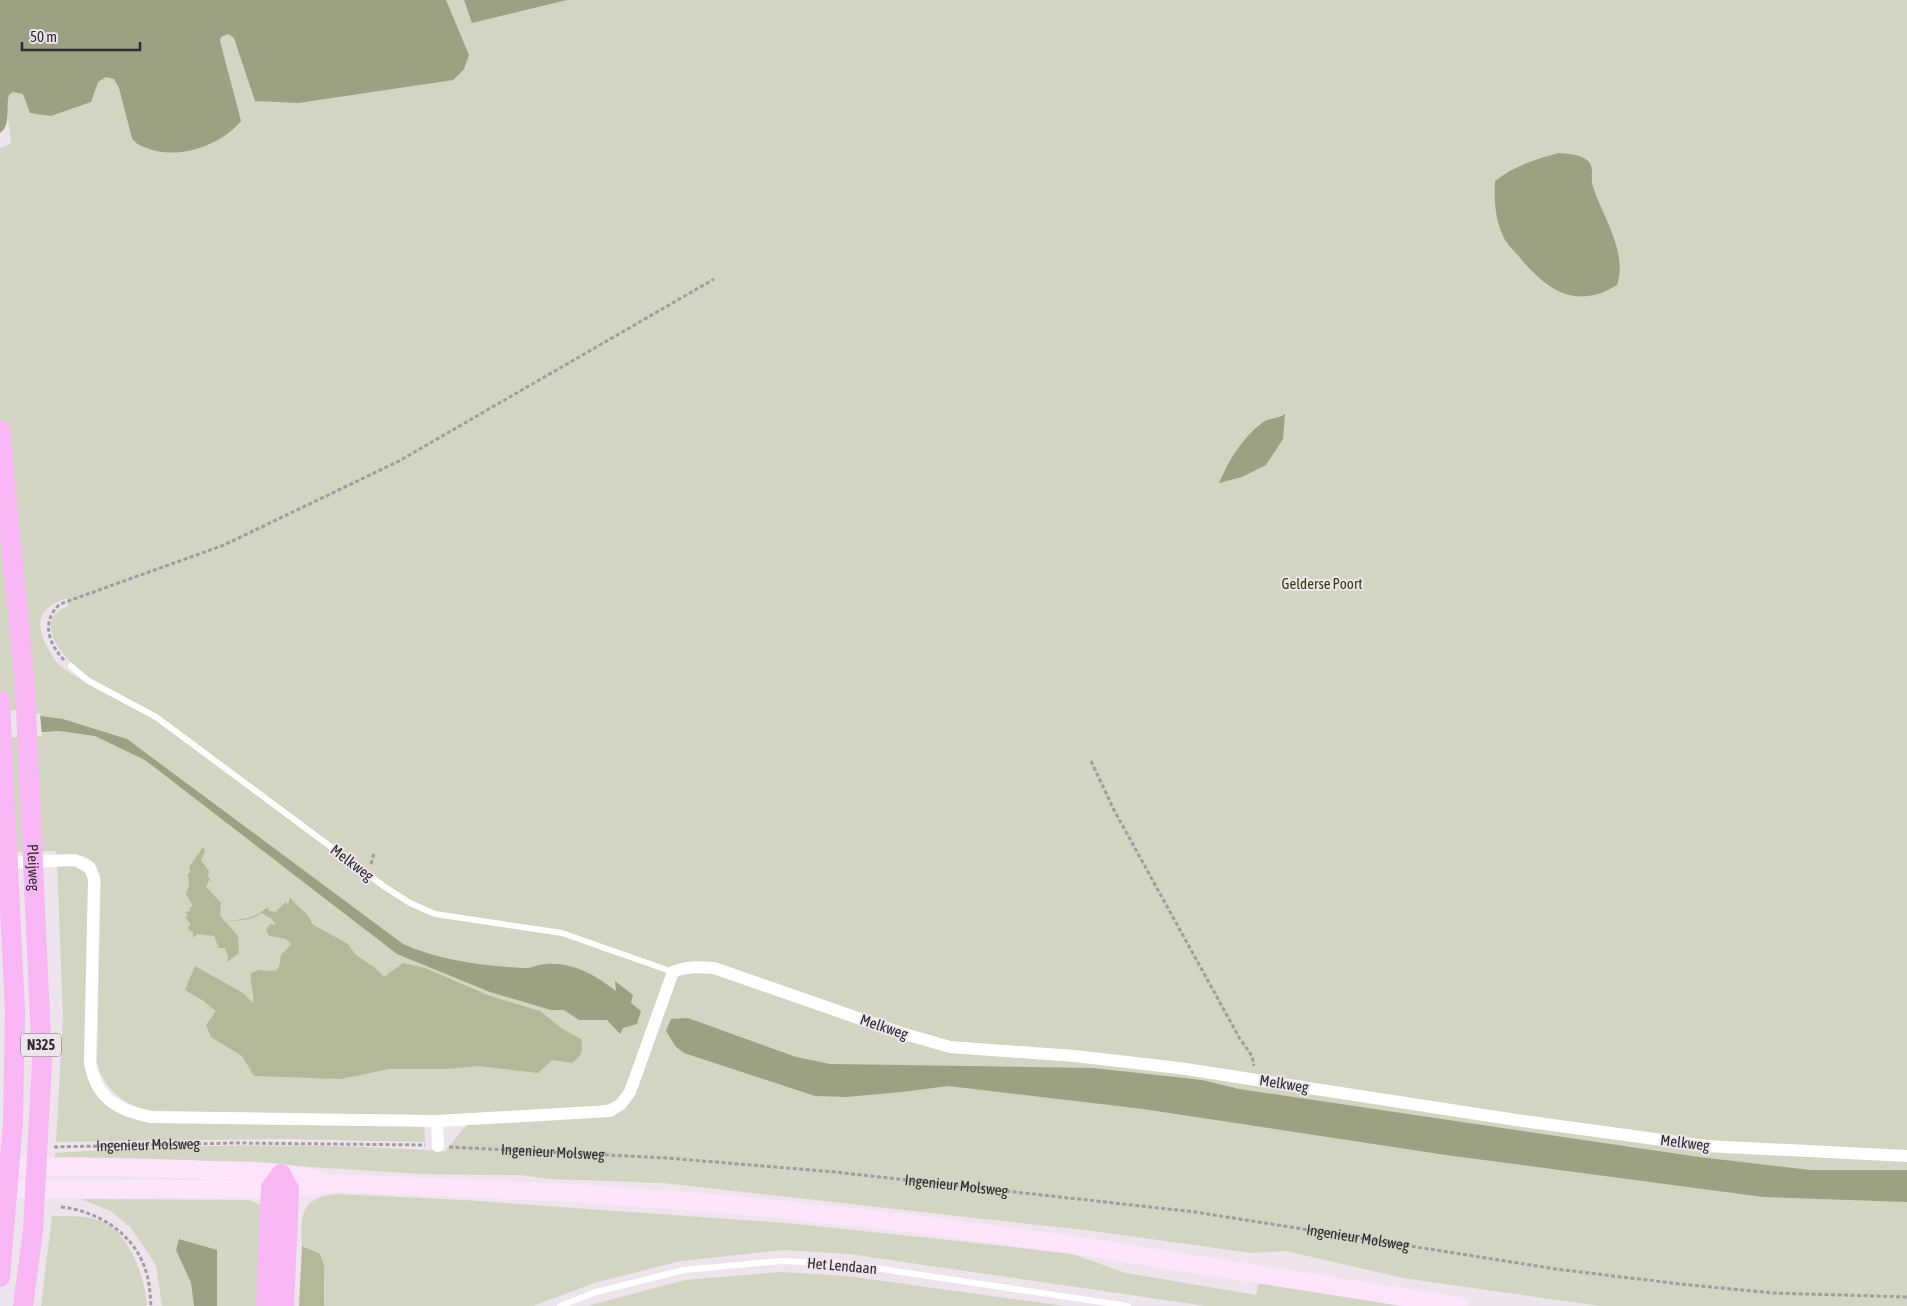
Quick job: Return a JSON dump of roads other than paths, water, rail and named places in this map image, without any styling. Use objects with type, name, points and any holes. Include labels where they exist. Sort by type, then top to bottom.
[{"type":"highway","name":"Pleijweg","points":[[0,430],[25,686],[42,1061],[33,1231],[24,1306]]},
{"type":"highway","name":"Pleijweg","points":[[0,701],[15,1012],[13,1122],[0,1277]]},
{"type":"highway","points":[[266,1306],[280,1184]]},
{"type":"highway","points":[[280,1184],[284,1306]]},
{"type":"highway","name":"N325","points":[[29,1266],[36,1296],[36,1306]]},
{"type":"main road","name":"Ingenieur Molsweg","points":[[0,1166],[156,1168],[280,1184]]},
{"type":"main road","name":"Ingenieur Molsweg","points":[[0,1188],[334,1183],[574,1193],[737,1205],[909,1223],[1067,1244],[1459,1306]]},
{"type":"street","points":[[0,863],[75,860],[90,868],[94,878],[90,1063],[92,1078],[97,1087],[121,1109],[136,1114],[166,1118],[437,1121],[592,1114],[610,1111],[621,1104],[630,1092],[673,972]]},
{"type":"street","name":"Melkweg","points":[[673,972],[684,968],[714,968],[898,1032],[950,1048],[1075,1056],[1256,1079],[1542,1124],[1706,1146],[1907,1156]]},
{"type":"street","points":[[437,1121],[438,1146]]},
{"type":"lane","name":"Melkweg","points":[[71,666],[87,680],[156,717],[385,888],[419,908],[442,916],[562,933],[673,972]]},
{"type":"lane","name":"Het Lendaan","points":[[560,1306],[596,1292],[684,1270],[781,1261],[848,1264],[1128,1306]]},
{"type":"park label","name":"Gelderse Poort","points":[[1322,584]]}]
